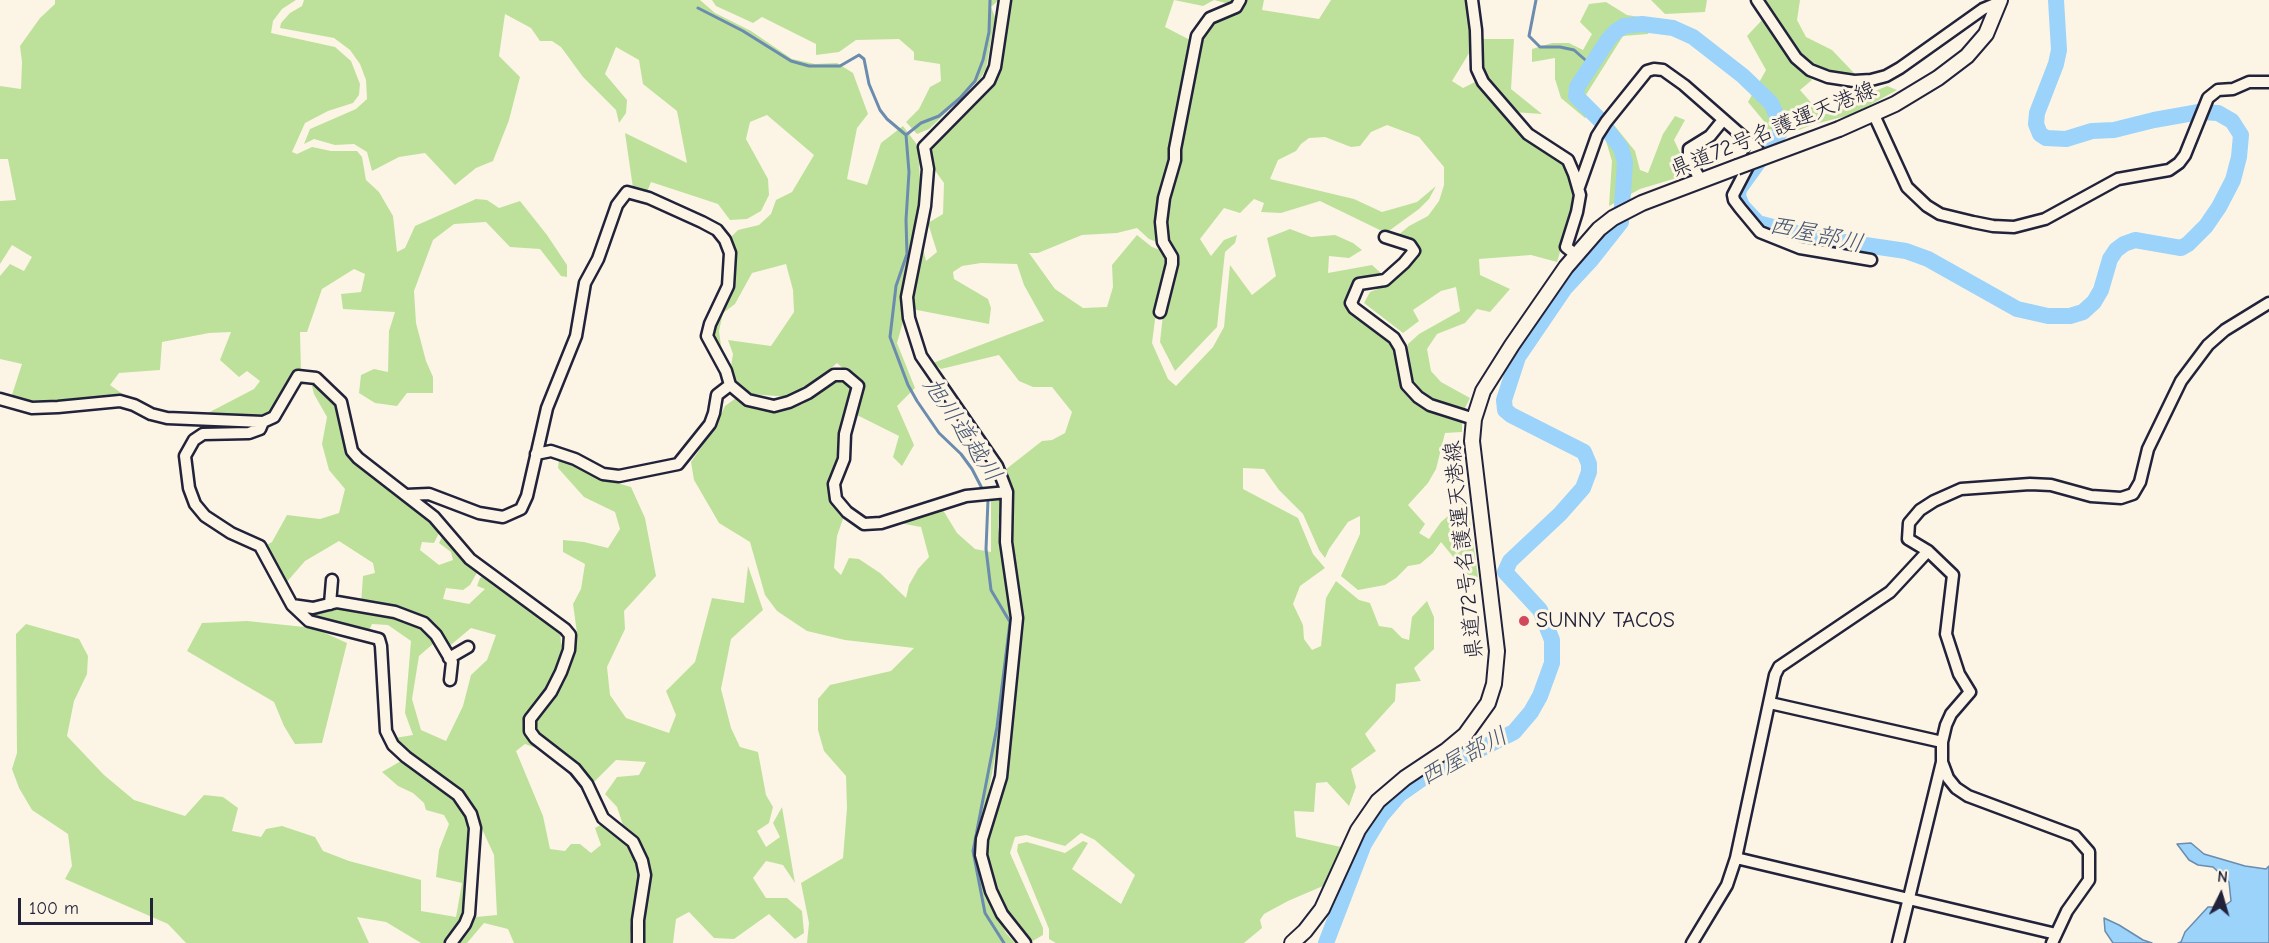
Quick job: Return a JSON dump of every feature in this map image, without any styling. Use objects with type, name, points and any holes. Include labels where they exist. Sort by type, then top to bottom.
[{"type":"main road","name":"県道72号名護運天港線","points":[[1292,943],[1305,931],[1322,909],[1358,830],[1378,801],[1466,735],[1482,713],[1491,693],[1496,674],[1497,651],[1482,514],[1473,460],[1474,419],[1488,383],[1516,339],[1576,255],[1599,229],[1613,218],[1642,203],[1874,115],[1938,78],[1967,56],[1986,34],[2000,1]]},
{"type":"street","points":[[1005,0],[995,67],[989,81],[924,147],[928,169],[925,206],[907,297],[909,318],[921,356],[997,466],[1007,492],[1005,542],[1017,618],[1000,777],[982,839],[981,855],[991,891],[1002,914],[1025,943]]},
{"type":"street","points":[[1160,312],[1172,264],[1172,257],[1163,242],[1161,222],[1164,198],[1175,160],[1175,149],[1194,47],[1197,36],[1210,18],[1236,7],[1240,0]]},
{"type":"street","points":[[1472,0],[1476,30],[1477,69],[1483,82],[1528,134],[1568,160],[1579,187]]},
{"type":"street","points":[[1757,0],[1796,58],[1810,70],[1828,77],[1854,81],[1871,80],[1893,72],[1983,9],[2000,1]]},
{"type":"street","points":[[1576,255],[1566,247],[1577,212],[1579,187],[1597,136],[1605,122],[1638,80],[1647,71],[1654,69],[1673,76],[1757,149],[1733,195],[1734,200],[1760,232],[1800,248],[1871,260]]},
{"type":"street","points":[[1874,115],[1907,187],[1927,207],[1940,213],[1993,226],[2014,227],[2045,219],[2118,179],[2169,170],[2185,154],[2208,98],[2218,90],[2233,89],[2249,82],[2269,82]]},
{"type":"street","points":[[1701,181],[1689,159],[1689,150],[1710,136],[1723,120]]},
{"type":"street","points":[[406,495],[429,495],[479,513],[503,517],[521,509],[527,496],[547,408],[576,336],[585,283],[598,259],[617,206],[627,192],[649,198],[702,222],[717,230],[725,240],[730,253],[728,286],[710,324],[707,336],[726,371],[730,385],[748,400],[774,406],[808,393],[834,375],[845,375],[858,386],[845,434],[844,459],[834,484],[836,499],[848,512],[864,524],[881,523],[966,496],[1007,492]]},
{"type":"street","points":[[1385,237],[1410,245],[1414,251],[1385,280],[1359,284],[1351,303],[1367,319],[1394,338],[1400,348],[1407,385],[1418,397],[1430,405],[1474,419]]},
{"type":"street","points":[[1898,943],[1942,762],[1942,742],[1951,714],[1970,692],[1959,674],[1946,634],[1953,576],[1928,551],[1908,539],[1909,523],[1920,510],[1961,489],[2030,484],[2051,485],[2091,496],[2121,498],[2133,494],[2140,482],[2148,449],[2181,381],[2208,345],[2226,330],[2269,303]]},
{"type":"street","points":[[0,399],[32,408],[120,400],[151,414],[167,418],[263,422],[274,417],[298,376],[316,378],[341,402],[352,451],[358,458],[434,517],[470,559],[570,635],[569,650],[561,672],[551,692],[530,719],[530,731],[575,769],[587,784],[603,818],[633,842],[642,861],[645,875],[638,920],[638,943]]},
{"type":"street","points":[[536,454],[551,451],[575,459],[603,474],[619,476],[678,464],[710,424],[717,395],[730,385]]},
{"type":"street","points":[[263,422],[260,429],[249,433],[202,434],[194,440],[185,456],[186,470],[195,504],[205,516],[231,533],[260,546],[292,605],[309,621],[379,639],[386,731],[393,745],[458,795],[471,814],[475,828],[476,843],[469,914],[465,924],[451,943]]},
{"type":"street","points":[[1692,943],[1727,885],[1736,858],[1775,675],[1779,668],[1890,592],[1928,551]]},
{"type":"street","points":[[330,604],[332,580]]},
{"type":"street","points":[[292,605],[313,608],[337,602],[395,612],[424,623],[436,635],[452,662],[450,680]]},
{"type":"street","points":[[449,658],[468,647]]},
{"type":"street","points":[[1770,703],[1942,742]]},
{"type":"street","points":[[1736,858],[1908,899],[2054,938],[2067,911],[2089,880],[2088,852],[2082,842],[2075,836],[1968,796],[1956,788],[1948,778],[1942,762]]},
{"type":"green space","points":[[55,0],[296,0],[282,9],[273,21],[271,33],[335,47],[351,61],[360,84],[359,95],[353,103],[328,111],[305,123],[292,152],[297,154],[312,147],[331,151],[357,151],[362,157],[366,180],[379,192],[393,216],[397,252],[405,248],[415,226],[476,199],[487,200],[499,208],[520,201],[567,265],[567,277],[561,276],[540,249],[510,247],[486,222],[454,224],[433,240],[414,291],[416,323],[426,361],[433,377],[433,393],[407,393],[397,406],[375,403],[359,393],[361,375],[374,369],[388,372],[389,331],[395,312],[343,309],[341,294],[361,292],[365,274],[354,269],[322,289],[307,332],[300,332],[301,372],[293,374],[270,414],[263,417],[206,414],[254,389],[260,381],[247,371],[239,377],[220,360],[231,332],[209,333],[162,342],[160,370],[119,373],[110,385],[124,395],[49,405],[24,403],[11,398],[22,364],[0,359],[0,276],[10,264],[24,271],[32,257],[12,245],[0,264],[0,201],[16,200],[8,159],[0,159],[0,86],[21,89],[20,46],[40,18],[55,4]]},
{"type":"green space","points":[[304,0],[700,0],[715,13],[751,31],[792,59],[815,64],[837,63],[853,73],[868,114],[857,128],[847,179],[867,185],[881,143],[903,126],[918,146],[921,197],[901,297],[903,322],[897,343],[915,388],[897,406],[914,445],[902,466],[893,457],[899,436],[857,415],[864,388],[837,363],[809,387],[790,397],[750,394],[738,386],[730,372],[733,354],[728,340],[771,346],[794,312],[793,290],[786,264],[752,273],[735,304],[723,313],[719,331],[723,360],[711,334],[733,287],[737,252],[730,238],[738,230],[759,225],[771,214],[776,200],[792,192],[814,155],[767,115],[750,122],[746,139],[768,179],[769,195],[761,211],[747,219],[730,220],[718,204],[651,182],[647,192],[633,188],[625,133],[687,163],[677,111],[643,84],[639,60],[616,47],[605,74],[627,100],[626,113],[619,123],[616,110],[583,77],[561,47],[552,41],[540,41],[531,28],[505,14],[499,56],[520,77],[509,120],[493,161],[476,168],[455,185],[425,153],[399,157],[372,171],[367,152],[354,144],[335,145],[314,139],[304,144],[310,129],[356,109],[367,99],[366,80],[360,64],[350,50],[334,38],[280,28],[281,23],[290,13],[302,6]]},
{"type":"green space","points":[[712,0],[999,0],[991,7],[995,17],[986,69],[980,79],[929,129],[917,134],[906,122],[919,109],[930,87],[941,81],[940,64],[914,60],[914,52],[899,39],[856,40],[839,52],[816,55],[816,44],[762,17],[753,23],[716,6]]},
{"type":"green space","points":[[1008,0],[1174,0],[1165,27],[1192,41],[1162,244],[1149,239],[1137,228],[1117,233],[1082,235],[1038,253],[1029,253],[1055,289],[1083,308],[1107,307],[1113,287],[1112,265],[1137,235],[1152,247],[1165,252],[1168,258],[1165,281],[1156,312],[1152,343],[1168,379],[1176,386],[1213,347],[1224,327],[1230,265],[1252,295],[1276,276],[1267,238],[1290,229],[1311,237],[1335,235],[1362,250],[1349,258],[1329,256],[1328,273],[1372,265],[1383,275],[1379,278],[1356,282],[1348,307],[1390,340],[1396,350],[1403,384],[1462,421],[1462,432],[1445,433],[1436,469],[1428,483],[1408,505],[1425,524],[1419,533],[1429,539],[1441,522],[1467,500],[1478,577],[1468,575],[1441,542],[1433,553],[1420,564],[1408,566],[1385,585],[1358,590],[1341,576],[1360,534],[1360,516],[1348,522],[1325,558],[1303,514],[1279,490],[1264,469],[1243,468],[1243,489],[1298,518],[1313,554],[1325,568],[1300,586],[1293,604],[1303,625],[1304,639],[1312,650],[1321,646],[1326,598],[1336,581],[1359,600],[1370,603],[1379,626],[1392,628],[1402,638],[1409,640],[1412,617],[1427,601],[1434,617],[1434,649],[1414,668],[1421,681],[1396,684],[1395,701],[1365,734],[1376,751],[1351,769],[1356,787],[1349,806],[1327,782],[1316,783],[1314,812],[1294,811],[1296,837],[1341,847],[1323,886],[1264,914],[1260,920],[1262,928],[1244,943],[1056,943],[1049,939],[1049,929],[1017,851],[1018,844],[1027,842],[1065,853],[1083,841],[1088,843],[1072,869],[1121,904],[1135,875],[1095,840],[1081,833],[1065,846],[1026,835],[1015,837],[1010,853],[1043,928],[1043,935],[1031,942],[1006,913],[994,890],[986,855],[985,836],[1013,697],[1022,613],[1009,535],[1011,491],[1005,470],[1042,441],[1052,440],[1065,433],[1072,412],[1052,387],[1033,387],[1019,381],[999,355],[941,369],[933,363],[1044,321],[1024,285],[1017,264],[981,263],[962,266],[953,272],[954,279],[988,299],[991,308],[989,324],[912,309],[911,288],[922,244],[926,261],[937,252],[928,223],[943,214],[944,183],[931,165],[928,150],[993,84],[998,69]]},
{"type":"green space","points":[[1174,0],[1214,0],[1203,6]]},
{"type":"green space","points":[[1214,0],[1236,0],[1233,5]]},
{"type":"green space","points":[[1247,0],[1264,0],[1262,10],[1319,19],[1331,0],[1468,0],[1471,50],[1452,81],[1463,88],[1477,81],[1493,104],[1523,134],[1564,163],[1574,187],[1567,229],[1557,262],[1531,255],[1479,259],[1480,275],[1510,289],[1490,312],[1477,309],[1465,323],[1437,334],[1427,349],[1431,371],[1441,382],[1470,398],[1464,410],[1438,403],[1412,385],[1405,363],[1408,344],[1419,334],[1460,311],[1456,287],[1441,291],[1413,310],[1419,321],[1403,333],[1364,303],[1370,292],[1390,284],[1417,256],[1419,248],[1413,241],[1397,236],[1409,226],[1428,216],[1439,201],[1444,185],[1444,167],[1419,137],[1387,125],[1371,132],[1360,146],[1351,147],[1325,137],[1309,138],[1296,151],[1278,160],[1270,179],[1354,199],[1382,212],[1417,202],[1436,186],[1429,199],[1386,233],[1320,201],[1281,213],[1261,212],[1264,203],[1254,199],[1240,213],[1224,208],[1200,239],[1211,256],[1224,240],[1237,235],[1235,243],[1225,252],[1217,327],[1175,371],[1160,342],[1175,254],[1168,236],[1169,195],[1181,157],[1180,147],[1198,51],[1203,36],[1211,24],[1225,15],[1241,11]]},
{"type":"green space","points":[[1651,0],[1707,0],[1705,12],[1665,14]]},
{"type":"green space","points":[[1763,0],[1800,0],[1797,20],[1806,37],[1832,50],[1855,74],[1847,76],[1819,68],[1805,58],[1787,39]]},
{"type":"green space","points":[[1606,2],[1627,15],[1653,19],[1648,34],[1623,36],[1584,98],[1595,111],[1585,118],[1561,98],[1555,79],[1555,58],[1532,62],[1532,49],[1552,43],[1569,43],[1583,50],[1592,34],[1580,22],[1589,4]]},
{"type":"green space","points":[[1762,20],[1788,55],[1812,80],[1800,90],[1822,115],[1853,105],[1887,86],[1897,90],[1854,114],[1815,124],[1760,144],[1767,125],[1748,102],[1766,70],[1747,36]]},
{"type":"green space","points":[[1482,39],[1514,39],[1511,89],[1542,114],[1513,112],[1487,80],[1481,63]]},
{"type":"green space","points":[[1675,116],[1685,120],[1674,140],[1690,174],[1640,189],[1609,206],[1612,161],[1606,141],[1614,125],[1635,151],[1640,170],[1648,173],[1663,134]]},
{"type":"green space","points":[[837,380],[845,380],[854,388],[841,460],[829,485],[831,502],[844,516],[837,536],[834,568],[841,575],[849,558],[859,559],[880,573],[906,598],[909,585],[918,569],[929,557],[921,527],[894,522],[943,510],[957,533],[975,549],[991,552],[991,497],[1001,497],[998,527],[1012,615],[1003,713],[977,856],[990,902],[1006,933],[1015,943],[807,943],[809,923],[801,883],[843,858],[847,808],[846,776],[824,751],[818,730],[818,699],[830,685],[891,671],[914,648],[845,640],[807,631],[777,611],[765,595],[750,542],[719,523],[694,480],[691,462],[714,429],[725,406],[736,398],[754,409],[779,412],[803,404]]},
{"type":"green space","points":[[311,382],[327,392],[337,404],[349,457],[441,529],[434,543],[422,542],[420,550],[439,565],[453,560],[451,552],[439,543],[444,533],[479,569],[470,585],[463,590],[446,588],[443,599],[469,604],[485,589],[477,586],[480,578],[486,575],[560,629],[561,643],[566,654],[528,730],[550,753],[525,744],[516,751],[543,816],[550,849],[565,851],[571,844],[580,844],[591,853],[601,845],[595,828],[606,822],[631,842],[642,876],[636,943],[514,943],[508,929],[484,923],[467,943],[456,943],[476,917],[497,915],[494,855],[470,803],[451,784],[409,753],[395,738],[413,735],[405,713],[411,641],[388,625],[372,624],[368,633],[312,619],[298,609],[337,606],[388,614],[427,629],[434,643],[419,656],[412,699],[421,730],[446,741],[463,706],[471,675],[487,660],[496,635],[471,628],[446,649],[426,620],[361,604],[363,576],[375,573],[373,563],[339,541],[305,561],[285,584],[265,546],[272,542],[287,515],[320,519],[339,513],[345,489],[329,470],[322,444],[327,417],[314,394]]},
{"type":"green space","points":[[559,459],[607,480],[631,487],[645,518],[656,576],[624,611],[625,629],[607,667],[610,695],[626,718],[669,733],[676,715],[666,691],[695,662],[712,598],[744,603],[748,566],[763,610],[731,639],[721,689],[731,728],[740,747],[758,752],[766,795],[773,807],[769,823],[757,831],[766,847],[780,837],[773,823],[782,807],[795,883],[783,865],[766,861],[753,878],[766,898],[787,898],[802,911],[804,933],[795,939],[769,914],[734,939],[714,938],[689,912],[676,919],[673,943],[642,943],[641,920],[649,877],[638,842],[624,828],[617,807],[605,794],[617,777],[639,775],[646,762],[616,760],[591,785],[536,731],[536,722],[565,681],[577,633],[573,604],[581,589],[585,564],[563,552],[563,540],[608,548],[620,529],[615,512],[584,497],[558,468]]},
{"type":"green space","points":[[247,621],[314,628],[347,643],[322,743],[295,744],[274,702],[187,651],[202,623]]},
{"type":"green space","points":[[26,624],[79,639],[88,656],[87,674],[74,701],[67,736],[104,775],[134,800],[185,816],[204,795],[223,797],[238,808],[232,831],[261,837],[266,829],[282,826],[315,837],[323,851],[349,861],[421,880],[421,911],[456,917],[462,883],[436,877],[439,850],[449,824],[444,815],[426,810],[424,803],[413,793],[398,786],[382,772],[401,761],[453,797],[467,814],[472,830],[469,871],[459,924],[444,943],[421,943],[386,922],[357,917],[369,943],[186,943],[168,924],[65,879],[72,866],[68,834],[32,810],[19,788],[12,769],[17,753],[16,634]]},
{"type":"water","points":[[2191,843],[2204,854],[2245,866],[2266,869],[2269,866],[2269,943],[2178,943],[2208,907],[2223,907],[2231,901],[2229,882],[2213,867],[2198,865],[2189,860],[2177,844]]},
{"type":"water","points":[[2104,918],[2152,943],[2113,943],[2105,931]]},
{"type":"waterway","name":"旭川道越川","points":[[990,0],[989,32],[983,60],[975,81],[939,116],[921,123],[906,135],[909,172],[906,220],[907,254],[896,286],[890,337],[908,385],[917,401],[939,433],[961,454],[972,469],[988,500],[986,549],[991,590],[1010,622],[997,727],[973,851],[985,913],[1004,943]]},
{"type":"waterway","points":[[1536,0],[1529,36],[1540,47],[1574,50],[1591,65]]},
{"type":"waterway","name":"西屋部川","points":[[1326,943],[1364,844],[1381,816],[1399,795],[1423,778],[1514,732],[1531,712],[1540,696],[1552,663],[1552,640],[1540,610],[1505,572],[1510,561],[1560,514],[1583,488],[1589,472],[1589,464],[1584,452],[1511,415],[1505,410],[1504,400],[1518,357],[1565,288],[1621,222],[1625,162],[1621,148],[1599,119],[1576,96],[1577,87],[1608,40],[1624,26],[1642,24],[1673,28],[1693,37],[1743,76],[1771,103],[1780,123],[1780,132],[1739,189],[1738,196],[1742,206],[1758,223],[1811,237],[1906,251],[1928,259],[2017,309],[2048,316],[2070,316],[2083,312],[2094,302],[2101,290],[2110,259],[2124,244],[2135,240],[2181,248],[2206,226],[2233,180],[2239,157],[2241,135],[2232,121],[2218,113],[2199,112],[2114,130],[2092,131],[2066,139],[2046,138],[2040,134],[2036,124],[2037,113],[2059,50],[2056,0]]},
{"type":"waterway","points":[[698,8],[743,31],[791,61],[809,66],[840,66],[859,55],[864,59],[869,84],[880,110],[906,135]]},
{"type":"waterway","points":[[525,725],[524,719],[550,683]]},
{"type":"waterway","points":[[566,768],[582,787],[590,802]]},
{"type":"waterway","points":[[638,885],[639,871]]},
{"type":"waterway","points":[[633,919],[633,942]]},
{"type":"place","name":"SUNNY TACOS","points":[[1524,621]]}]
